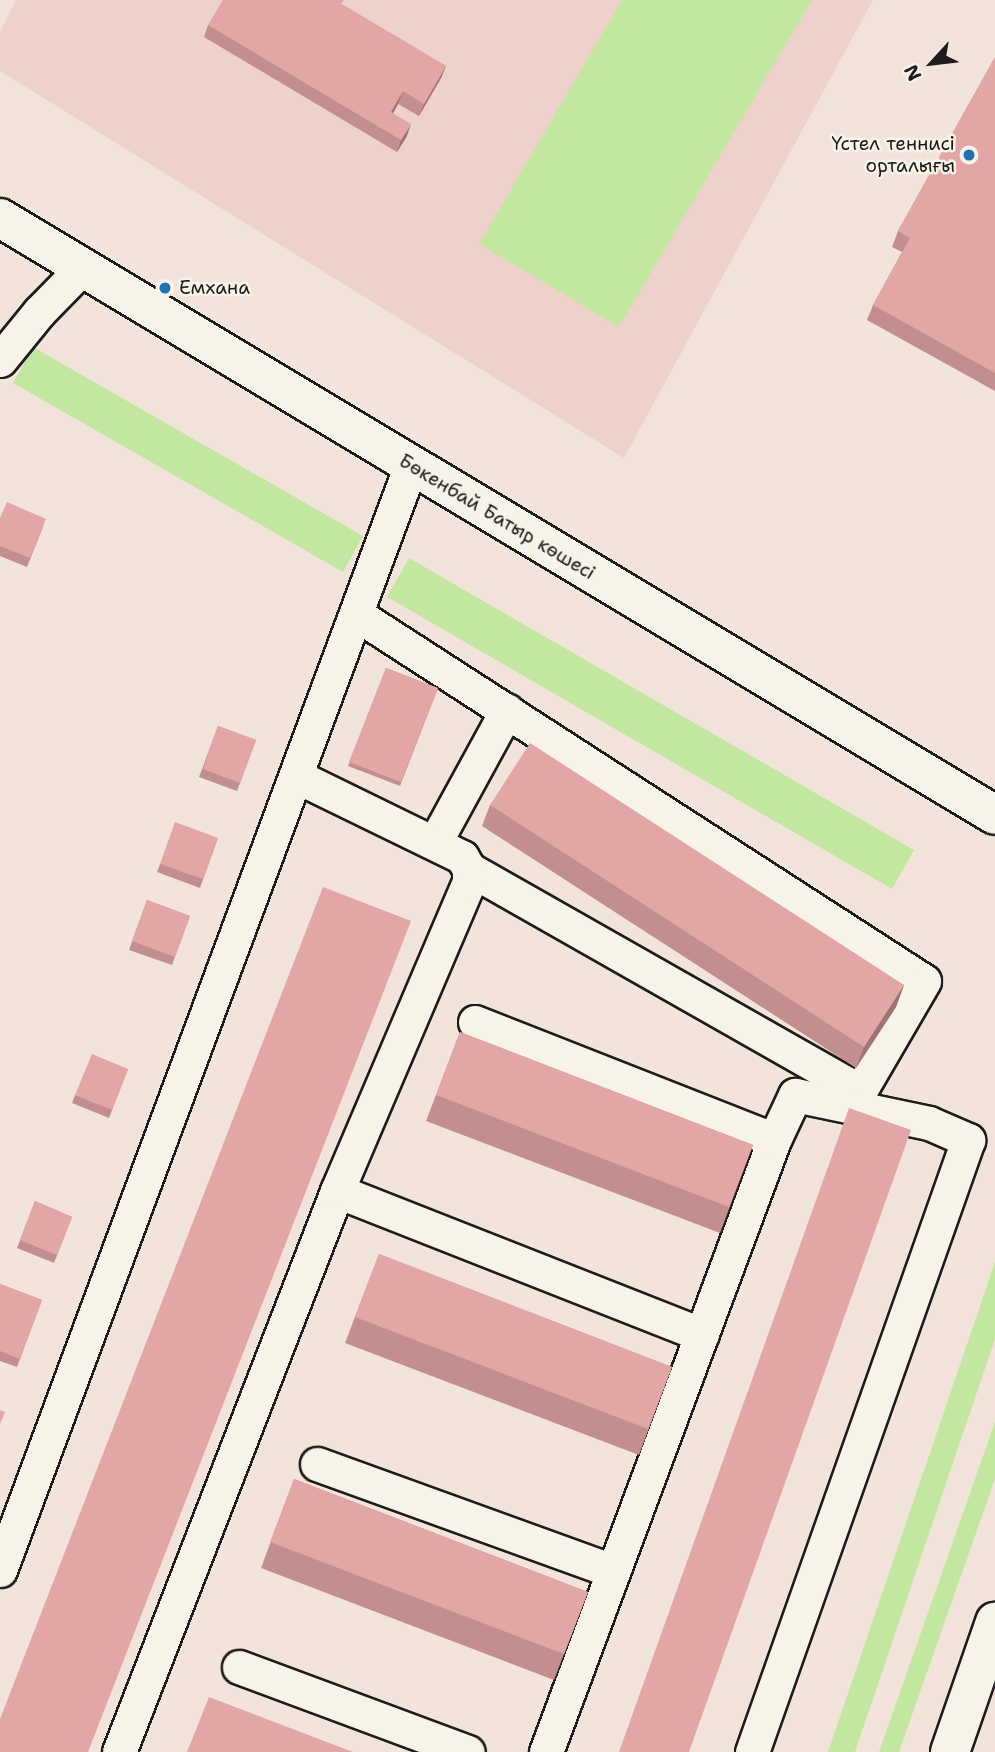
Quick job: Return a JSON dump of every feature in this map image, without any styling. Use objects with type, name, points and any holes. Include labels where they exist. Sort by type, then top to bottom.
[{"type":"main road","name":"Бөкенбай Батыр көшесі","points":[[0,218],[995,815]]},
{"type":"main road","points":[[950,1752],[995,1622]]},
{"type":"street","points":[[0,360],[39,312],[83,267]]},
{"type":"street","points":[[0,1570],[411,465]]},
{"type":"street","points":[[296,776],[462,857],[469,869],[860,1091],[923,981],[356,614]]},
{"type":"street","points":[[435,842],[507,710]]},
{"type":"street","points":[[119,1752],[337,1191],[469,882],[469,869]]},
{"type":"street","points":[[475,1023],[774,1140]]},
{"type":"street","points":[[546,1752],[774,1140],[795,1095],[929,1123],[968,1140],[752,1752]]},
{"type":"street","points":[[337,1191],[702,1335]]},
{"type":"street","points":[[317,1464],[614,1571]]},
{"type":"street","points":[[239,1667],[468,1752]]},
{"type":"shaded area","points":[[16,0],[873,0],[624,458],[0,71],[0,32]]},
{"type":"green space","points":[[622,0],[812,0],[619,327],[479,244]]},
{"type":"green space","points":[[33,347],[363,536],[343,572],[13,383]]},
{"type":"green space","points":[[409,558],[914,850],[892,889],[387,597]]},
{"type":"green space","points":[[995,1262],[995,1339],[855,1752],[828,1752]]},
{"type":"green space","points":[[995,1422],[995,1479],[899,1752],[879,1752]]},
{"type":"building","points":[[223,0],[344,0],[341,4],[446,66],[424,104],[403,91],[391,112],[411,124],[401,140],[208,25]]},
{"type":"building","name":"Үстел теннисі орталығы","points":[[995,57],[995,373],[873,305],[910,238],[898,231]]},
{"type":"building","points":[[7,502],[46,519],[30,558],[0,546],[0,518]]},
{"type":"building","points":[[386,668],[438,688],[401,782],[349,762]]},
{"type":"building","points":[[218,726],[256,740],[240,783],[203,769]]},
{"type":"building","points":[[530,743],[904,985],[864,1047],[490,805]]},
{"type":"building","points":[[175,822],[218,838],[203,879],[160,864]]},
{"type":"building","points":[[323,887],[411,921],[88,1752],[0,1752],[0,1719]]},
{"type":"building","points":[[147,900],[190,916],[175,957],[132,941]]},
{"type":"building","points":[[460,1032],[753,1145],[729,1207],[436,1095]]},
{"type":"building","points":[[92,1054],[128,1069],[112,1110],[75,1095]]},
{"type":"building","points":[[849,1108],[911,1130],[689,1752],[619,1752]]},
{"type":"building","points":[[35,1201],[72,1217],[57,1255],[20,1240]]},
{"type":"building","points":[[379,1254],[672,1367],[648,1429],[355,1317]]},
{"type":"building","points":[[0,1284],[42,1300],[20,1359],[0,1351]]},
{"type":"building","points":[[0,1410],[5,1412],[0,1424]]},
{"type":"building","points":[[294,1479],[588,1592],[564,1654],[270,1542]]},
{"type":"building","points":[[209,1697],[353,1752],[187,1752]]},
{"type":"place","name":"Үстел теннисі орталығы","points":[[969,155]]},
{"type":"place","name":"Емхана","points":[[165,288]]}]
